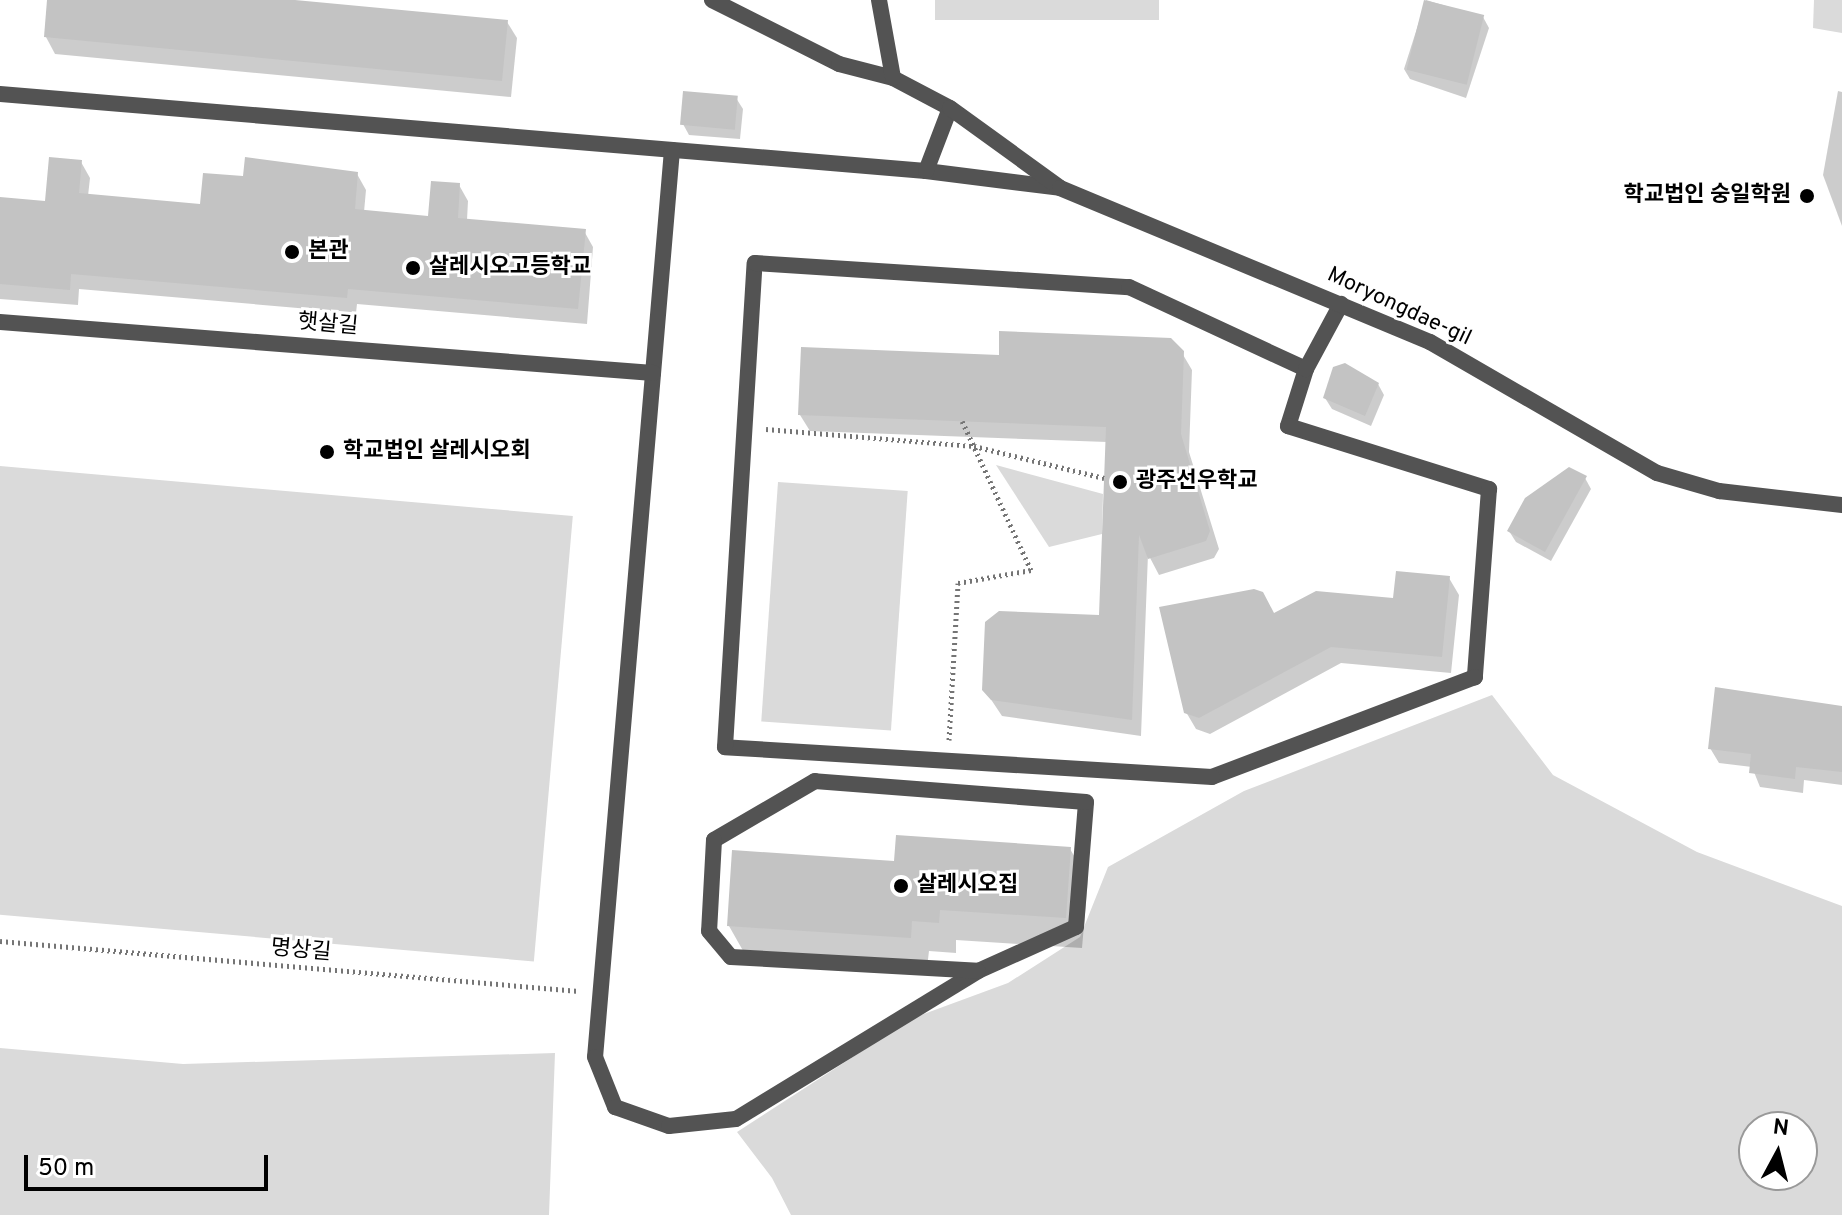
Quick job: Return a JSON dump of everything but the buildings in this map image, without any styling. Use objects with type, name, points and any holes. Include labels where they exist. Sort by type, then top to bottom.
[{"type":"street","points":[[712,0],[839,64],[893,78],[950,108],[1060,188]]},
{"type":"street","points":[[879,0],[893,78]]},
{"type":"street","name":"Moryongdae-gil","points":[[0,94],[926,171],[1060,188],[1341,304],[1476,367],[1596,442],[1657,473],[1719,491],[1842,505]]},
{"type":"street","points":[[926,171],[950,108]]},
{"type":"street","points":[[672,150],[595,1057],[615,1107],[669,1126],[736,1119],[978,971],[1076,927],[1086,802],[815,781],[714,840],[709,931],[731,957],[978,971]]},
{"type":"street","points":[[1306,369],[1129,287],[755,263],[725,747],[1212,777],[1475,677],[1489,489],[1288,426],[1306,369],[1341,304]]},
{"type":"street","name":"햇살길","points":[[0,322],[653,373]]},
{"type":"path","points":[[948,761],[958,583],[1031,570],[962,421]]},
{"type":"path","points":[[745,427],[974,446],[1104,478]]},
{"type":"path","name":"명상길","points":[[0,941],[600,993]]},
{"type":"shaded area","points":[[935,0],[1159,0],[1159,20],[935,20]]},
{"type":"shaded area","points":[[1814,0],[1842,0],[1842,33],[1813,28]]},
{"type":"shaded area","points":[[996,465],[1103,494],[1102,534],[1049,547]]},
{"type":"shaded area","points":[[0,466],[573,516],[534,961],[0,915]]},
{"type":"shaded area","points":[[778,482],[908,491],[891,730],[761,721]]},
{"type":"shaded area","points":[[1492,695],[1553,775],[1697,852],[1842,906],[1842,1215],[791,1215],[772,1178],[737,1132],[913,1018],[1008,983],[1080,937],[1108,867],[1244,791]]},
{"type":"shaded area","points":[[0,1048],[183,1064],[555,1053],[549,1215],[0,1215]]},
{"type":"place","name":"학교법인 숭일학원","points":[[1807,196]]},
{"type":"place","name":"본관","points":[[292,252]]},
{"type":"place","name":"살레시오고등학교","points":[[413,268]]},
{"type":"place","name":"학교법인 살레시오회","points":[[327,452]]},
{"type":"place","name":"광주선우학교","points":[[1120,482]]},
{"type":"place","name":"살레시오집","points":[[901,886]]}]
